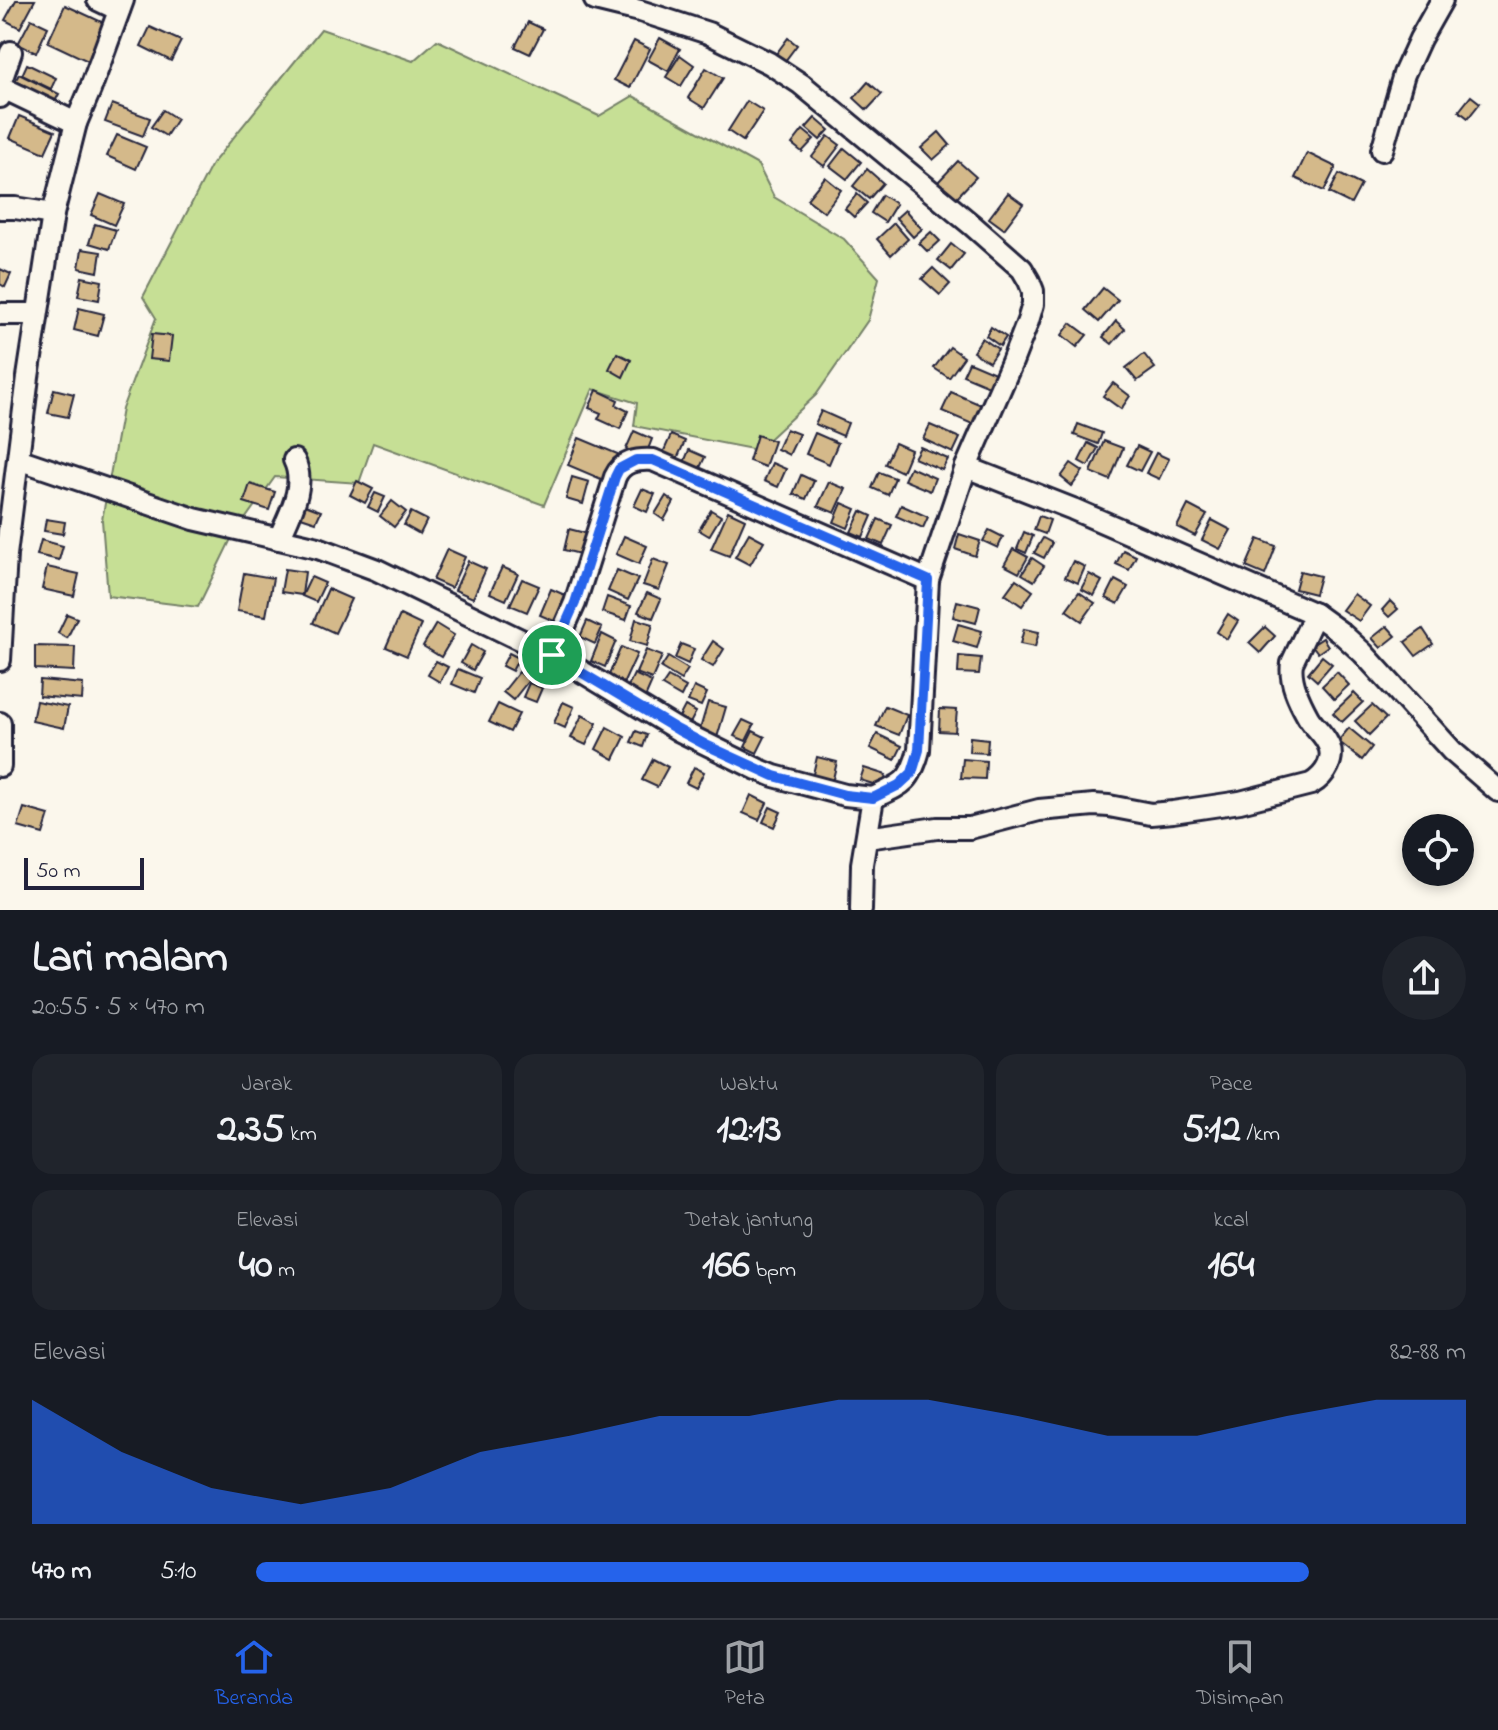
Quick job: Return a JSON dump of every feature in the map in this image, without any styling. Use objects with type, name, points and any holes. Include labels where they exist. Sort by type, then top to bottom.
[{"type":"street","points":[[0,660],[6,555],[36,314],[53,214],[76,123],[121,5],[98,0]]},
{"type":"street","points":[[18,459],[194,519],[318,548],[377,570],[552,655],[678,730],[774,776],[845,795],[873,798],[907,779],[919,750],[928,580],[966,467],[1012,362],[1033,304],[1033,291],[1022,269],[801,84],[769,63],[708,33],[595,0]]},
{"type":"street","points":[[1382,150],[1404,74],[1442,0]]},
{"type":"street","points":[[0,97],[11,52]]},
{"type":"street","points":[[1,87],[76,123]]},
{"type":"street","points":[[0,208],[53,214]]},
{"type":"street","points":[[0,314],[36,314]]},
{"type":"street","points":[[279,539],[297,494],[300,475],[294,460]]},
{"type":"street","points":[[552,655],[575,603],[615,477],[619,469],[636,460],[653,460],[928,580]]},
{"type":"street","points":[[966,467],[1073,509],[1315,614],[1363,653],[1452,751],[1498,791]]},
{"type":"street","points":[[867,838],[937,828],[970,828],[1039,810],[1094,805],[1151,814],[1173,812],[1240,802],[1311,784],[1326,771],[1330,748],[1308,718],[1293,685],[1291,669],[1315,614]]},
{"type":"street","points":[[0,723],[0,766]]},
{"type":"street","points":[[861,910],[862,864],[873,798]]},
{"type":"green space","points":[[321,29],[413,61],[437,40],[599,116],[633,96],[758,165],[774,197],[844,239],[879,278],[868,320],[816,395],[757,450],[634,426],[637,403],[593,389],[544,505],[373,443],[359,483],[275,477],[231,539],[198,607],[108,596],[102,520],[122,409],[156,318],[143,297],[212,164]]},
{"type":"building","points":[[16,0],[35,0],[20,28],[5,20]]},
{"type":"building","points":[[65,5],[106,24],[88,61],[48,42]]},
{"type":"building","points":[[31,19],[48,27],[36,53],[18,44]]},
{"type":"building","points":[[528,22],[543,29],[530,54],[515,47]]},
{"type":"building","points":[[150,27],[181,41],[171,61],[141,46]]},
{"type":"building","points":[[660,38],[680,49],[668,71],[648,60]]},
{"type":"building","points":[[788,38],[797,45],[785,61],[776,54]]},
{"type":"building","points":[[634,41],[650,49],[630,88],[614,80]]},
{"type":"building","points":[[680,55],[694,65],[681,86],[666,77]]},
{"type":"building","points":[[27,64],[56,78],[51,89],[22,75]]},
{"type":"building","points":[[706,68],[723,78],[704,108],[688,98]]},
{"type":"building","points":[[19,74],[59,94],[51,109],[11,89]]},
{"type":"building","points":[[868,82],[882,94],[867,110],[854,98]]},
{"type":"building","points":[[1471,96],[1480,103],[1468,118],[1459,111]]},
{"type":"building","points":[[747,101],[763,111],[743,141],[728,131]]},
{"type":"building","points":[[112,104],[150,118],[143,136],[105,122]]},
{"type":"building","points":[[163,110],[177,119],[166,136],[151,127]]},
{"type":"building","points":[[19,116],[55,131],[45,153],[10,138]]},
{"type":"building","points":[[815,118],[829,130],[820,140],[806,128]]},
{"type":"building","points":[[803,130],[814,139],[802,152],[792,144]]},
{"type":"building","points":[[939,132],[950,145],[933,160],[921,148]]},
{"type":"building","points":[[117,135],[146,147],[136,169],[107,156]]},
{"type":"building","points":[[828,136],[840,145],[824,166],[812,157]]},
{"type":"building","points":[[844,148],[861,162],[847,179],[830,166]]},
{"type":"building","points":[[1307,153],[1336,167],[1324,191],[1295,178]]},
{"type":"building","points":[[958,161],[976,177],[955,199],[937,183]]},
{"type":"building","points":[[867,169],[883,183],[869,199],[853,186]]},
{"type":"building","points":[[1339,174],[1361,185],[1351,204],[1329,193]]},
{"type":"building","points":[[825,177],[841,190],[824,212],[807,199]]},
{"type":"building","points":[[1008,193],[1023,204],[1004,229],[989,218]]},
{"type":"building","points":[[100,194],[124,204],[114,225],[91,215]]},
{"type":"building","points":[[857,194],[867,203],[854,217],[845,209]]},
{"type":"building","points":[[882,195],[896,204],[885,222],[871,213]]},
{"type":"building","points":[[905,210],[922,229],[913,237],[896,218]]},
{"type":"building","points":[[894,223],[908,239],[891,255],[877,239]]},
{"type":"building","points":[[95,224],[116,230],[109,249],[89,243]]},
{"type":"building","points":[[931,232],[940,241],[928,252],[919,243]]},
{"type":"building","points":[[951,244],[964,254],[951,270],[938,260]]},
{"type":"building","points":[[82,249],[101,252],[98,272],[79,268]]},
{"type":"building","points":[[933,268],[950,284],[940,295],[922,279]]},
{"type":"building","points":[[0,269],[11,274],[5,287],[0,284]]},
{"type":"building","points":[[82,277],[102,281],[99,300],[78,296]]},
{"type":"building","points":[[1103,288],[1118,300],[1099,322],[1085,310]]},
{"type":"building","points":[[79,308],[104,314],[98,336],[74,330]]},
{"type":"building","points":[[1116,321],[1125,329],[1112,344],[1103,337]]},
{"type":"building","points":[[1071,323],[1087,335],[1077,347],[1062,335]]},
{"type":"building","points":[[991,327],[1006,337],[1000,346],[986,336]]},
{"type":"building","points":[[152,334],[172,336],[169,361],[149,359]]},
{"type":"building","points":[[982,338],[998,349],[989,362],[973,352]]},
{"type":"building","points":[[950,347],[964,357],[949,378],[934,368]]},
{"type":"building","points":[[617,353],[631,360],[623,377],[609,369]]},
{"type":"building","points":[[1144,354],[1155,368],[1137,381],[1126,368]]},
{"type":"building","points":[[969,362],[995,373],[989,386],[963,375]]},
{"type":"building","points":[[1113,383],[1130,396],[1121,409],[1103,396]]},
{"type":"building","points":[[54,389],[74,394],[68,417],[48,413]]},
{"type":"building","points":[[597,390],[618,400],[616,405],[628,411],[620,429],[598,419],[601,413],[589,408]]},
{"type":"building","points":[[951,392],[986,407],[977,426],[942,411]]},
{"type":"building","points":[[821,411],[848,423],[843,436],[815,424]]},
{"type":"building","points":[[1078,424],[1102,433],[1098,444],[1074,435]]},
{"type":"building","points":[[930,425],[960,438],[953,453],[923,439]]},
{"type":"building","points":[[786,429],[799,434],[789,455],[777,449]]},
{"type":"building","points":[[634,431],[652,439],[645,457],[626,449]]},
{"type":"building","points":[[815,433],[838,443],[829,464],[806,454]]},
{"type":"building","points":[[671,435],[685,441],[677,459],[663,453]]},
{"type":"building","points":[[757,435],[774,441],[765,467],[749,461]]},
{"type":"building","points":[[579,438],[620,455],[608,482],[568,465]]},
{"type":"building","points":[[1104,441],[1123,448],[1110,480],[1091,472]]},
{"type":"building","points":[[895,443],[911,450],[902,472],[885,464]]},
{"type":"building","points":[[1088,443],[1098,448],[1088,466],[1079,461]]},
{"type":"building","points":[[1137,446],[1150,452],[1140,471],[1127,465]]},
{"type":"building","points":[[920,447],[948,459],[942,470],[914,458]]},
{"type":"building","points":[[689,450],[705,457],[697,474],[682,467]]},
{"type":"building","points":[[1156,453],[1169,459],[1159,479],[1146,473]]},
{"type":"building","points":[[772,463],[786,469],[778,487],[764,481]]},
{"type":"building","points":[[1071,463],[1083,471],[1072,486],[1061,477]]},
{"type":"building","points":[[910,467],[935,478],[930,491],[904,480]]},
{"type":"building","points":[[879,472],[895,478],[888,495],[872,488]]},
{"type":"building","points":[[801,475],[814,481],[806,499],[793,494]]},
{"type":"building","points":[[572,477],[589,482],[583,504],[566,499]]},
{"type":"building","points":[[357,481],[373,489],[365,503],[350,495]]},
{"type":"building","points":[[829,482],[846,489],[835,513],[818,506]]},
{"type":"building","points":[[250,484],[275,492],[269,510],[244,502]]},
{"type":"building","points":[[642,489],[655,494],[647,512],[634,506]]},
{"type":"building","points":[[375,493],[385,497],[378,512],[368,507]]},
{"type":"building","points":[[666,496],[674,502],[664,520],[655,514]]},
{"type":"building","points":[[392,501],[406,512],[394,527],[380,516]]},
{"type":"building","points":[[842,503],[856,509],[848,528],[834,522]]},
{"type":"building","points":[[305,505],[321,511],[316,522],[301,517]]},
{"type":"building","points":[[901,505],[928,517],[923,528],[896,516]]},
{"type":"building","points":[[1188,505],[1207,515],[1195,536],[1177,527]]},
{"type":"building","points":[[711,510],[721,516],[709,536],[699,530]]},
{"type":"building","points":[[728,511],[745,519],[729,556],[711,549]]},
{"type":"building","points":[[861,511],[872,516],[863,537],[851,532]]},
{"type":"building","points":[[411,512],[427,520],[420,534],[404,525]]},
{"type":"building","points":[[1039,516],[1050,520],[1045,534],[1034,530]]},
{"type":"building","points":[[46,519],[65,522],[63,534],[44,531]]},
{"type":"building","points":[[878,519],[892,525],[883,545],[869,539]]},
{"type":"building","points":[[1212,520],[1231,530],[1220,549],[1202,540]]},
{"type":"building","points":[[569,529],[589,534],[584,555],[564,550]]},
{"type":"building","points":[[989,530],[1003,537],[998,548],[983,541]]},
{"type":"building","points":[[1024,532],[1033,536],[1026,553],[1017,549]]},
{"type":"building","points":[[749,533],[764,541],[750,565],[735,557]]},
{"type":"building","points":[[959,534],[980,541],[975,556],[955,549]]},
{"type":"building","points":[[624,536],[647,546],[639,564],[616,554]]},
{"type":"building","points":[[1043,538],[1052,543],[1044,558],[1034,553]]},
{"type":"building","points":[[1258,539],[1276,546],[1265,575],[1246,567]]},
{"type":"building","points":[[41,540],[63,546],[59,560],[37,555]]},
{"type":"building","points":[[447,549],[465,557],[451,588],[433,580]]},
{"type":"building","points":[[1013,549],[1028,557],[1019,573],[1004,565]]},
{"type":"building","points":[[1123,550],[1136,556],[1129,570],[1116,564]]},
{"type":"building","points":[[1032,558],[1044,566],[1034,581],[1022,574]]},
{"type":"building","points":[[653,559],[669,565],[659,590],[643,585]]},
{"type":"building","points":[[468,561],[486,569],[473,598],[455,590]]},
{"type":"building","points":[[1073,561],[1085,567],[1078,583],[1065,577]]},
{"type":"building","points":[[47,567],[79,574],[74,596],[42,589]]},
{"type":"building","points":[[502,567],[518,574],[506,600],[490,593]]},
{"type":"building","points":[[285,569],[305,572],[302,595],[281,592]]},
{"type":"building","points":[[617,570],[638,579],[628,600],[608,591]]},
{"type":"building","points":[[1300,571],[1320,576],[1315,594],[1295,589]]},
{"type":"building","points":[[244,573],[273,578],[266,616],[237,611]]},
{"type":"building","points":[[1089,574],[1102,581],[1094,596],[1081,589]]},
{"type":"building","points":[[311,577],[325,583],[316,602],[302,596]]},
{"type":"building","points":[[522,579],[539,586],[527,612],[510,605]]},
{"type":"building","points":[[1016,579],[1033,591],[1022,606],[1005,594]]},
{"type":"building","points":[[1115,580],[1128,587],[1118,604],[1106,598]]},
{"type":"building","points":[[328,589],[351,599],[335,633],[313,623]]},
{"type":"building","points":[[551,589],[572,598],[561,624],[540,615]]},
{"type":"building","points":[[1079,592],[1095,603],[1082,621],[1066,610]]},
{"type":"building","points":[[647,593],[661,599],[653,618],[638,612]]},
{"type":"building","points":[[1354,594],[1370,606],[1359,621],[1342,610]]},
{"type":"building","points":[[607,597],[631,606],[626,620],[602,612]]},
{"type":"building","points":[[957,601],[980,607],[976,623],[953,617]]},
{"type":"building","points":[[1390,601],[1398,609],[1389,617],[1382,610]]},
{"type":"building","points":[[67,614],[77,618],[67,638],[58,633]]},
{"type":"building","points":[[1228,614],[1238,621],[1227,639],[1217,632]]},
{"type":"building","points":[[400,615],[421,625],[407,656],[386,647]]},
{"type":"building","points":[[636,619],[653,624],[647,646],[630,641]]},
{"type":"building","points":[[587,621],[602,628],[595,644],[580,637]]},
{"type":"building","points":[[436,624],[454,635],[441,657],[423,646]]},
{"type":"building","points":[[958,624],[982,631],[977,648],[953,641]]},
{"type":"building","points":[[1387,626],[1396,636],[1381,648],[1372,638]]},
{"type":"building","points":[[1265,627],[1275,636],[1260,653],[1249,643]]},
{"type":"building","points":[[1024,629],[1039,632],[1035,647],[1020,644]]},
{"type":"building","points":[[1423,629],[1433,644],[1416,656],[1405,642]]},
{"type":"building","points":[[602,634],[616,641],[605,667],[591,661]]},
{"type":"building","points":[[1323,638],[1328,646],[1318,653],[1312,645]]},
{"type":"building","points":[[713,641],[724,649],[713,667],[701,660]]},
{"type":"building","points":[[681,644],[694,649],[688,664],[675,658]]},
{"type":"building","points":[[471,645],[483,652],[473,670],[461,663]]},
{"type":"building","points":[[35,646],[75,647],[74,671],[35,669]]},
{"type":"building","points":[[621,647],[637,654],[620,691],[605,684]]},
{"type":"building","points":[[646,650],[662,656],[652,679],[636,673]]},
{"type":"building","points":[[509,653],[519,658],[512,671],[502,666]]},
{"type":"building","points":[[959,656],[981,658],[979,674],[958,673]]},
{"type":"building","points":[[1322,656],[1332,664],[1317,681],[1308,673]]},
{"type":"building","points":[[668,657],[688,669],[681,680],[661,668]]},
{"type":"building","points":[[436,661],[448,667],[440,682],[428,675]]},
{"type":"building","points":[[458,669],[480,678],[474,693],[452,684]]},
{"type":"building","points":[[519,672],[529,680],[513,700],[503,692]]},
{"type":"building","points":[[1337,672],[1349,685],[1334,699],[1322,686]]},
{"type":"building","points":[[634,674],[652,682],[642,705],[623,697]]},
{"type":"building","points":[[668,677],[686,687],[681,697],[662,686]]},
{"type":"building","points":[[40,680],[83,684],[82,700],[39,696]]},
{"type":"building","points":[[529,683],[542,688],[536,702],[523,697]]},
{"type":"building","points":[[694,687],[707,693],[701,706],[688,701]]},
{"type":"building","points":[[1354,693],[1363,702],[1342,722],[1333,713]]},
{"type":"building","points":[[36,701],[68,707],[64,728],[32,721]]},
{"type":"building","points":[[563,702],[574,707],[565,728],[554,723]]},
{"type":"building","points":[[708,702],[726,707],[716,741],[698,736]]},
{"type":"building","points":[[498,704],[519,714],[510,732],[489,722]]},
{"type":"building","points":[[1372,705],[1386,718],[1369,735],[1355,721]]},
{"type":"building","points":[[685,706],[696,712],[687,729],[676,723]]},
{"type":"building","points":[[885,706],[907,715],[899,735],[876,726]]},
{"type":"building","points":[[940,709],[957,710],[955,732],[939,731]]},
{"type":"building","points":[[582,715],[597,723],[586,745],[571,738]]},
{"type":"building","points":[[743,720],[754,725],[746,741],[734,736]]},
{"type":"building","points":[[607,727],[625,737],[614,759],[596,749]]},
{"type":"building","points":[[1349,728],[1372,747],[1362,760],[1338,741]]},
{"type":"building","points":[[636,731],[647,735],[643,747],[631,742]]},
{"type":"building","points":[[753,731],[765,737],[757,753],[745,747]]},
{"type":"building","points":[[877,734],[902,746],[895,760],[870,748]]},
{"type":"building","points":[[970,737],[988,739],[987,753],[969,752]]},
{"type":"building","points":[[817,757],[837,762],[832,783],[812,778]]},
{"type":"building","points":[[653,759],[668,767],[657,787],[642,780]]},
{"type":"building","points":[[963,759],[986,761],[985,779],[961,778]]},
{"type":"building","points":[[694,767],[704,772],[696,788],[686,783]]},
{"type":"building","points":[[864,768],[886,775],[883,787],[860,780]]},
{"type":"building","points":[[751,795],[767,803],[759,820],[743,813]]},
{"type":"building","points":[[770,807],[781,812],[774,827],[763,822]]},
{"type":"building","points":[[24,808],[49,815],[43,834],[18,827]]},
{"type":"route","points":[[636,460],[653,460],[928,580],[919,750],[907,779],[873,798],[845,795],[757,769],[678,730],[552,655],[575,603],[615,477],[619,469],[636,460]]}]
